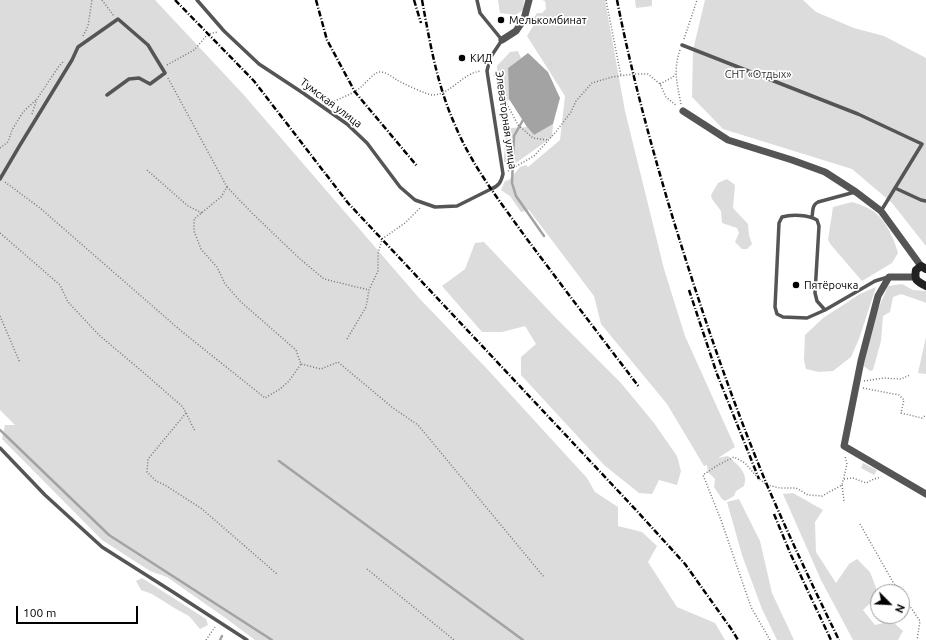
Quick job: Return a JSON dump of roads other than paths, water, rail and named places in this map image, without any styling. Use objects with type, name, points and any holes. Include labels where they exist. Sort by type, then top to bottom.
[{"type":"street","name":"Элеваторная улица","points":[[502,40],[516,31],[524,19],[529,0]]},
{"type":"street","points":[[683,111],[728,140],[825,172],[856,192],[881,211],[924,268],[916,270],[915,277]]},
{"type":"street","points":[[926,286],[915,277],[889,277],[878,296],[861,361],[844,446],[926,494]]},
{"type":"lane","name":"Тумская улица","points":[[197,0],[224,31],[259,64],[347,124],[367,143],[400,187],[415,200],[434,206],[457,206]]},
{"type":"lane","points":[[477,0],[480,13],[502,40]]},
{"type":"lane","points":[[0,179],[72,60],[78,47],[118,19],[148,45],[165,73],[150,84],[139,78],[129,79],[107,95]]},
{"type":"lane","name":"Элеваторная улица","points":[[457,206],[497,187],[502,180],[503,174],[487,71],[490,58],[502,40]]},
{"type":"lane","points":[[682,46],[858,114],[924,145],[881,211]]},
{"type":"lane","points":[[895,188],[926,201]]},
{"type":"lane","points":[[812,217],[815,203],[856,192]]},
{"type":"lane","points":[[825,310],[817,301],[815,292],[819,226],[817,220],[812,217],[788,215],[782,217],[779,223],[775,307],[777,314],[783,317],[807,318],[825,310],[875,281],[889,277]]},
{"type":"lane","points":[[0,448],[45,495],[102,547],[247,640]]},
{"type":"waterway","points":[[523,120],[514,136],[512,183],[516,196],[544,236]]},
{"type":"waterway","points":[[0,430],[109,535],[272,640]]},
{"type":"waterway","points":[[279,461],[523,640]]},
{"type":"waterway","points":[[220,640],[222,636]]},
{"type":"railway","points":[[175,0],[254,81],[348,203],[685,564],[738,640]]},
{"type":"railway","points":[[316,0],[327,40],[355,92],[417,166]]},
{"type":"railway","points":[[414,0],[421,23]]},
{"type":"railway","points":[[422,0],[443,95],[469,155],[486,182],[524,235],[639,387]]},
{"type":"railway","points":[[617,0],[641,106],[671,212],[716,350],[740,418],[767,485],[839,640]]},
{"type":"railway","points":[[689,290],[717,374],[759,479]]},
{"type":"railway","points":[[774,514],[791,555],[831,640]]},
{"type":"place","name":"Мелькомбинат","points":[[501,20]]},
{"type":"place","name":"КИД","points":[[462,58]]},
{"type":"place","name":"Пятёрочка","points":[[796,285]]},
{"type":"park label","name":"СНТ «Отдых»","points":[[758,74]]}]
